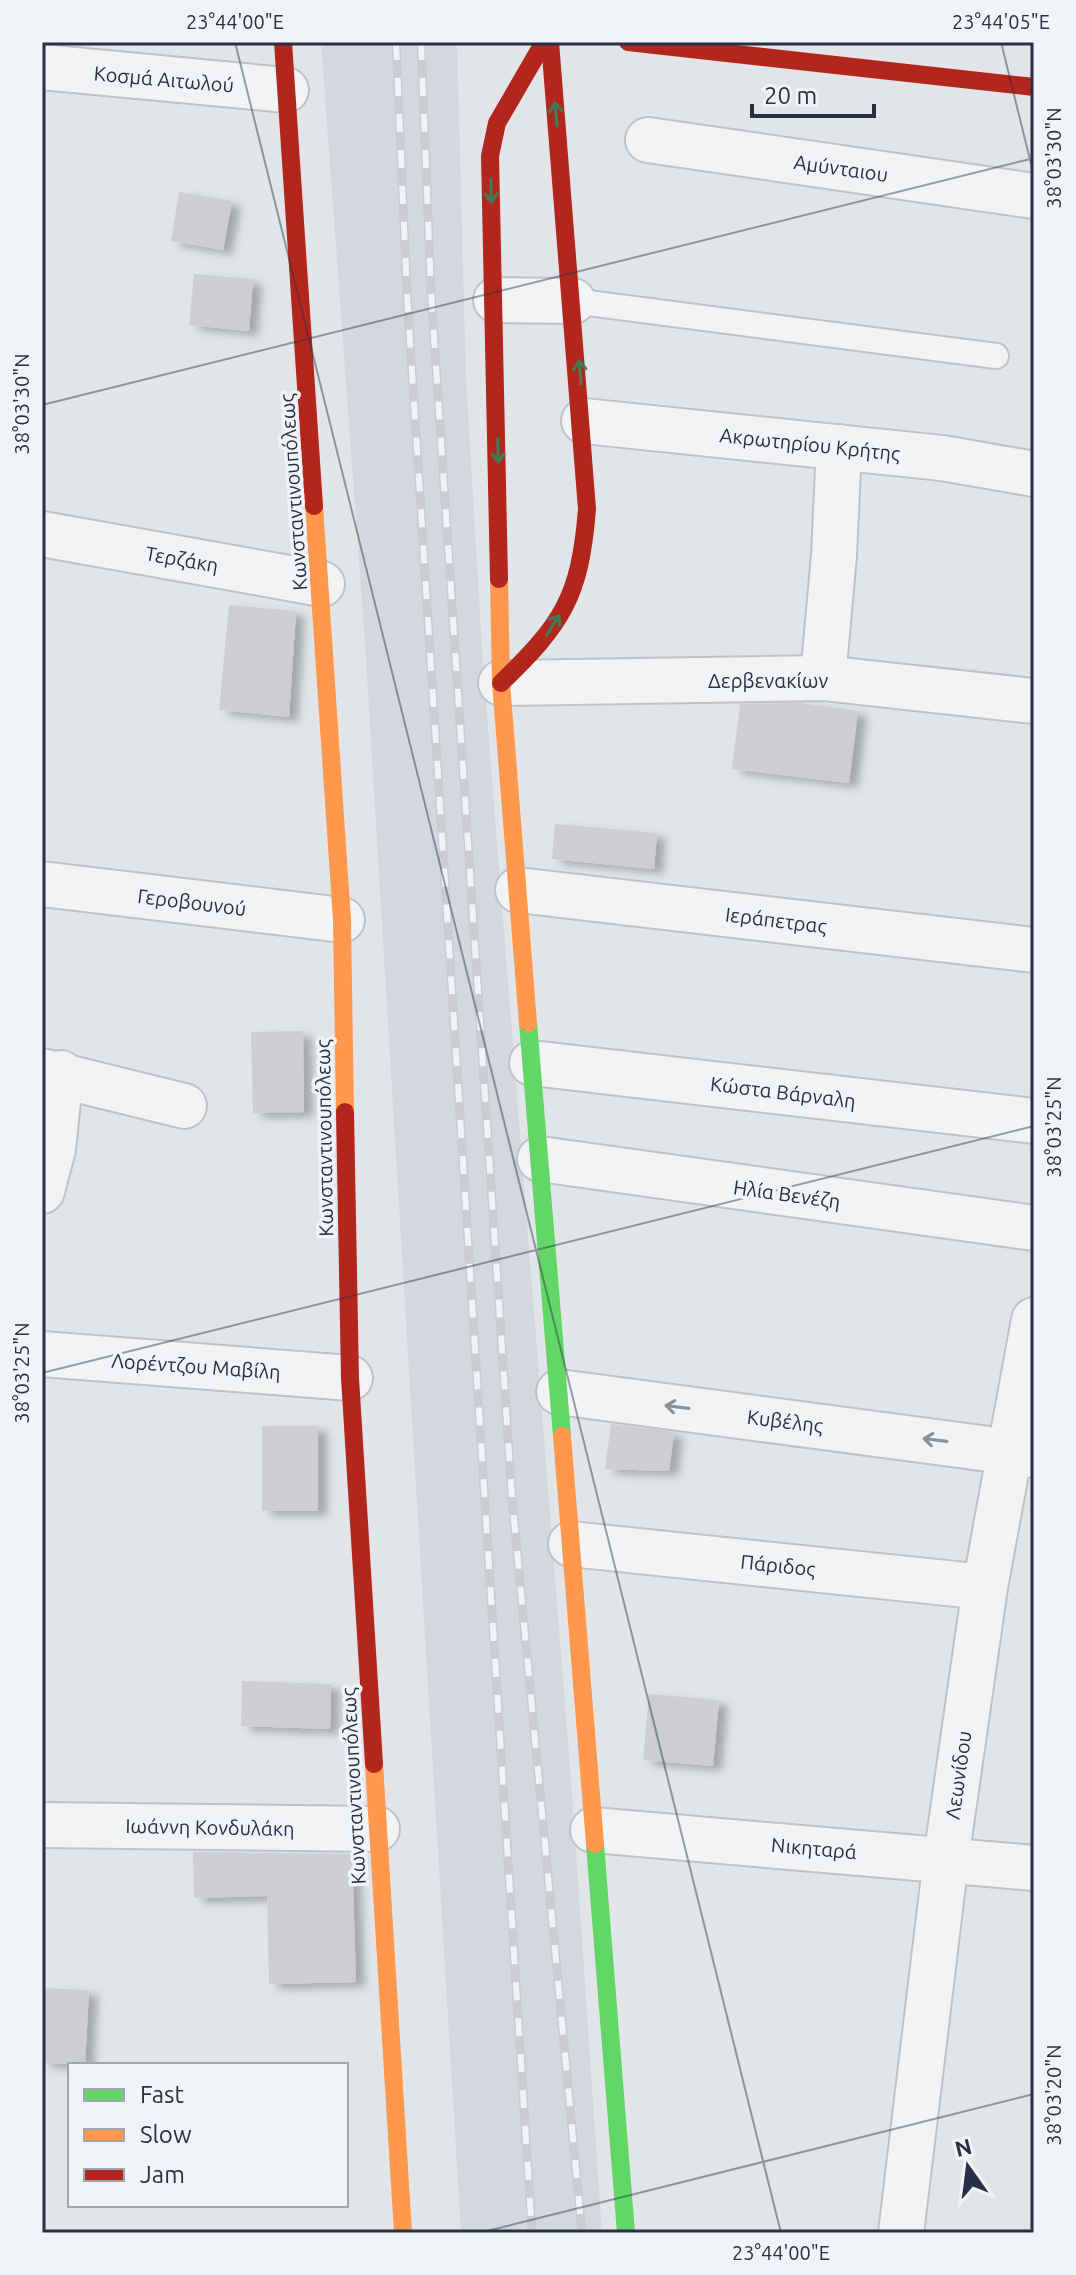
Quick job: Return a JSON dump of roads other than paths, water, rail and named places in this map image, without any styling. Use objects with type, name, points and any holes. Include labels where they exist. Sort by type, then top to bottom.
[{"type":"street","name":"Κωνσταντινουπόλεως","points":[[283,42],[322,584],[342,920],[350,1378],[403,2233]]},
{"type":"street","points":[[544,42],[497,123],[490,156],[496,300],[501,683],[626,2233]]},
{"type":"street","points":[[501,683],[554,628],[572,589],[584,547],[588,492],[584,421],[550,42]]},
{"type":"street","points":[[628,42],[1034,87]]},
{"type":"street","name":"Κοσμά Αιτωλού","points":[[42,67],[286,90]]},
{"type":"street","name":"Αμύνταιου","points":[[648,140],[1034,196]]},
{"type":"street","points":[[496,300],[573,301]]},
{"type":"street","name":"Ακρωτηρίου Κρήτης","points":[[584,421],[989,464],[1034,474]]},
{"type":"street","points":[[823,678],[834,555],[839,447]]},
{"type":"street","name":"Τερζάκη","points":[[42,534],[322,584]]},
{"type":"street","name":"Δερβενακίων","points":[[501,683],[823,678],[1034,701]]},
{"type":"street","name":"Γεροβουνού","points":[[42,884],[342,920]]},
{"type":"street","name":"Ιεράπετρας","points":[[518,890],[1034,950]]},
{"type":"street","name":"Κώστα Βάρναλη","points":[[532,1063],[1034,1121]]},
{"type":"street","points":[[42,1191],[53,1149],[52,1072],[184,1106]]},
{"type":"street","name":"Ηλία Βενέζη","points":[[540,1159],[1034,1228]]},
{"type":"street","name":"Λεωνίδου","points":[[901,2233],[946,1859],[985,1587],[1023,1452],[1034,1320]]},
{"type":"street","name":"Λορέντζου Μαβίλη","points":[[42,1354],[350,1378]]},
{"type":"street","name":"Κυβέλης","points":[[559,1392],[1023,1452]]},
{"type":"street","name":"Πάριδος","points":[[571,1544],[985,1587]]},
{"type":"street","name":"Ιωάννη Κονδυλάκη","points":[[42,1825],[377,1829]]},
{"type":"street","name":"Νικηταρά","points":[[593,1830],[1034,1868]]},
{"type":"lane","points":[[573,301],[996,356]]},
{"type":"railway","points":[[396,42],[407,294],[532,2233]]},
{"type":"railway","points":[[421,42],[431,292],[512,1498],[582,2233]]}]
